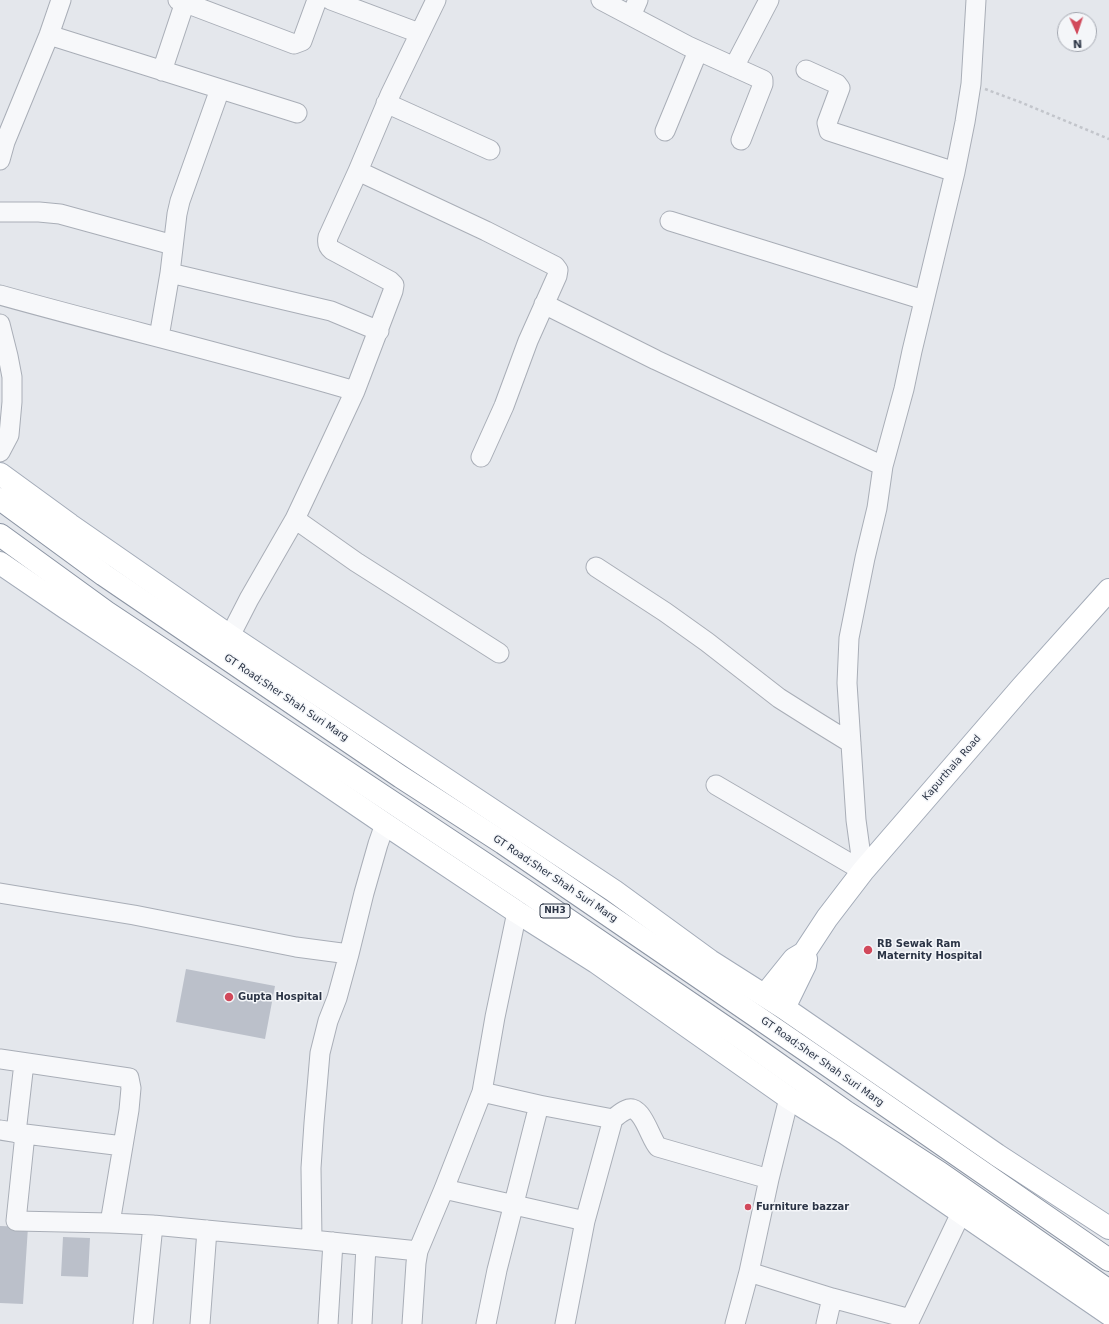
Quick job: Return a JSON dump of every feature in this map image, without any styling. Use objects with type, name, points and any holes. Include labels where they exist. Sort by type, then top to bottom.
[{"type":"main road","points":[[0,474],[70,525],[230,636],[614,891],[710,961],[784,1008],[997,1155],[1109,1228]]},
{"type":"main road","name":"GT Road;Sher Shah Suri Marg","points":[[5,502],[104,575],[401,777],[503,843],[1109,1260]]},
{"type":"main road","name":"NH3","points":[[0,535],[106,612],[530,894],[1109,1291]]},
{"type":"main road","points":[[0,563],[385,824],[517,912],[596,962],[790,1098],[844,1133],[1109,1314]]},
{"type":"main road","name":"Kapurthala Road","points":[[765,996],[794,959],[804,953],[827,918],[863,871],[1022,687],[1109,590]]},
{"type":"main road","name":"Kapurthala Road","points":[[784,1008],[805,965],[806,959],[804,953]]},
{"type":"street","points":[[0,160],[7,136],[61,0]]},
{"type":"street","points":[[162,71],[182,1],[294,44],[302,41],[317,0]]},
{"type":"street","points":[[332,0],[419,33]]},
{"type":"street","points":[[230,636],[249,599],[295,519],[355,391],[393,291],[394,285],[390,281],[332,250],[329,248],[327,242],[386,103],[436,0]]},
{"type":"street","points":[[601,0],[635,8],[698,51],[763,81],[741,140]]},
{"type":"street","points":[[734,67],[769,0]]},
{"type":"street","points":[[863,871],[856,820],[847,683],[849,638],[865,558],[877,508],[883,466],[904,389],[966,122],[971,84],[976,0]]},
{"type":"street","points":[[48,35],[298,113]]},
{"type":"street","points":[[665,131],[698,51]]},
{"type":"street","points":[[806,70],[837,84],[840,88],[827,123],[830,131],[955,172]]},
{"type":"street","points":[[159,337],[180,201],[220,89]]},
{"type":"street","points":[[386,103],[490,150]]},
{"type":"street","points":[[358,171],[486,231],[557,268],[558,273],[520,362],[504,406],[481,457]]},
{"type":"street","points":[[0,212],[39,212],[60,214],[173,245]]},
{"type":"street","points":[[670,221],[924,300]]},
{"type":"street","points":[[170,272],[332,311],[379,331]]},
{"type":"street","points":[[0,295],[264,364],[355,391]]},
{"type":"street","points":[[544,304],[656,360],[883,466]]},
{"type":"street","points":[[0,324],[12,377],[12,402],[9,435],[0,452]]},
{"type":"street","points":[[295,519],[356,562],[499,653]]},
{"type":"street","points":[[596,567],[701,637],[779,698],[852,743]]},
{"type":"street","points":[[716,784],[863,871]]},
{"type":"street","points":[[312,1240],[311,1168],[320,1053],[328,1021],[337,998],[364,893],[385,824]]},
{"type":"street","points":[[0,893],[149,918],[296,947],[349,954]]},
{"type":"street","points":[[412,1324],[418,1250],[482,1092],[494,1017],[517,912]]},
{"type":"street","points":[[0,1059],[124,1076],[129,1078],[129,1110],[110,1222]]},
{"type":"street","points":[[24,1063],[13,1132],[8,1221],[110,1222],[153,1225],[418,1250]]},
{"type":"street","points":[[482,1092],[539,1105],[613,1119]]},
{"type":"street","points":[[735,1324],[749,1272],[769,1179],[790,1098]]},
{"type":"street","points":[[486,1324],[539,1105]]},
{"type":"street","points":[[565,1324],[585,1221],[613,1119],[626,1110],[633,1109],[641,1115],[653,1141],[658,1147],[769,1179]]},
{"type":"street","points":[[13,1132],[123,1146]]},
{"type":"street","points":[[444,1189],[585,1221]]},
{"type":"street","points":[[749,1272],[909,1321],[961,1213]]},
{"type":"street","points":[[143,1324],[153,1225]]},
{"type":"street","points":[[200,1324],[207,1230]]},
{"type":"street","points":[[328,1324],[333,1242]]},
{"type":"street","points":[[362,1324],[366,1246]]},
{"type":"street","points":[[826,1324],[832,1298]]},
{"type":"path","points":[[971,84],[1020,102],[1109,139]]},
{"type":"building","points":[[186,969],[275,986],[265,1039],[176,1022]]},
{"type":"building","points":[[0,1226],[28,1227],[23,1304],[0,1303]]},
{"type":"building","points":[[63,1237],[90,1238],[88,1277],[61,1276]]},
{"type":"place","name":"RB Sewak Ram Maternity Hospital","points":[[868,950]]},
{"type":"place","name":"Gupta Hospital","points":[[229,997]]},
{"type":"place","name":"Furniture bazzar","points":[[748,1207]]}]
